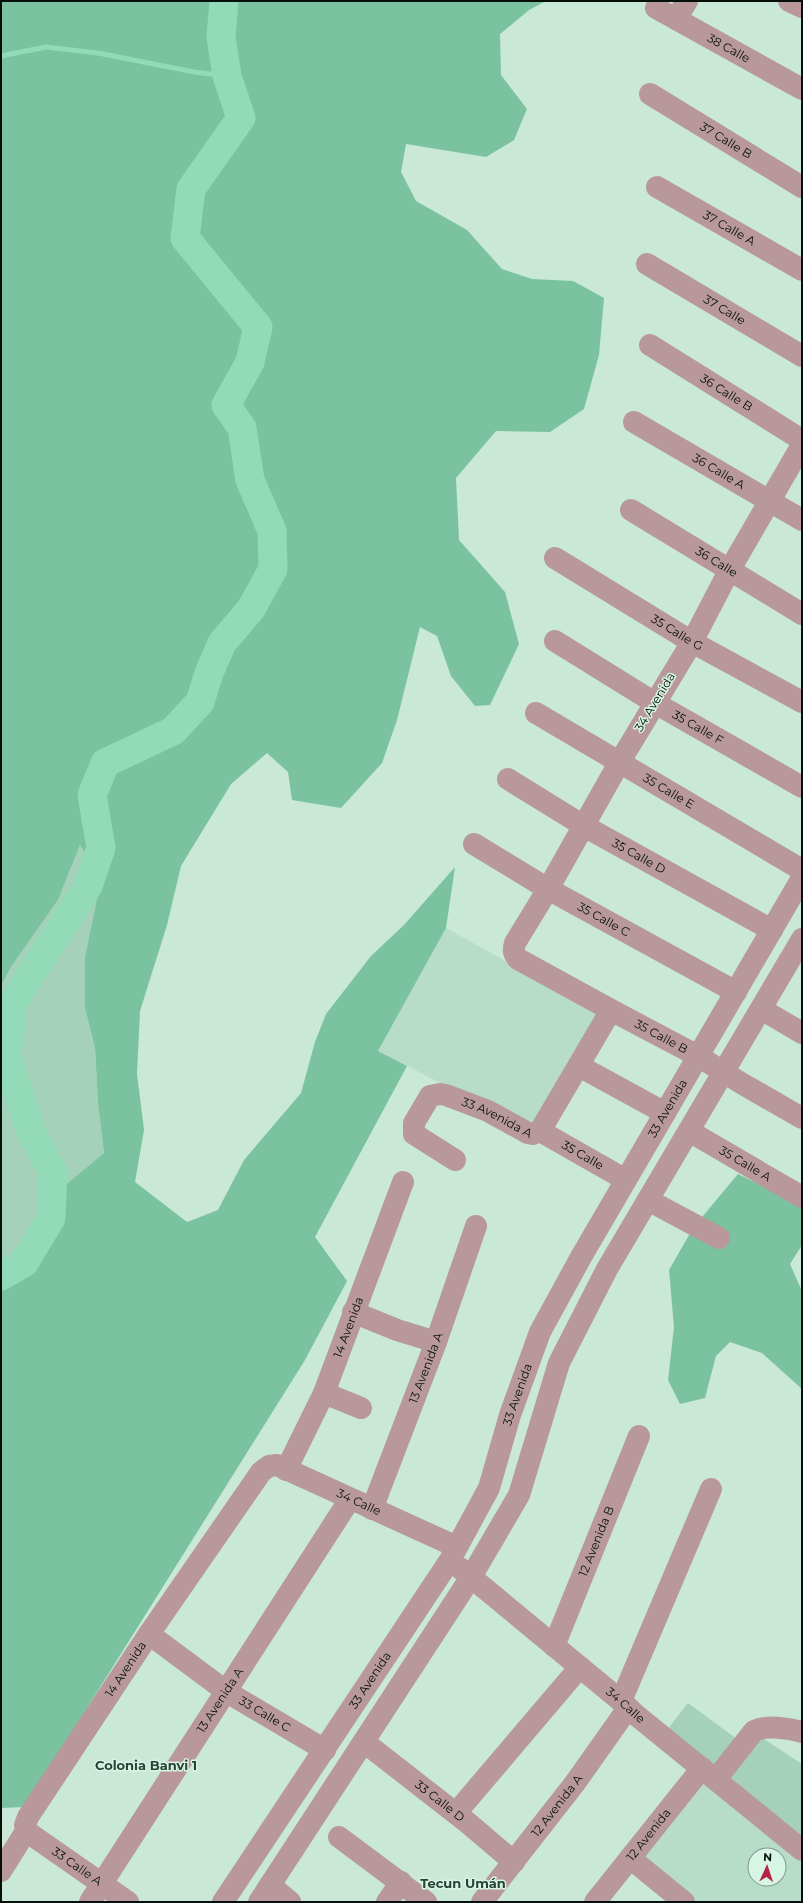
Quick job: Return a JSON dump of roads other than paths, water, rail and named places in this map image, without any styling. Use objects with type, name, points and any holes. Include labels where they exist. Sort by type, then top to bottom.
[{"type":"street","points":[[789,1],[802,8]]},
{"type":"street","name":"38 Calle","points":[[656,8],[682,10],[802,89]]},
{"type":"street","name":"37 Calle B","points":[[650,94],[802,187]]},
{"type":"street","name":"37 Calle A","points":[[657,186],[802,270]]},
{"type":"street","name":"37 Calle","points":[[647,264],[802,356]]},
{"type":"street","name":"36 Calle B","points":[[650,345],[802,440]]},
{"type":"street","name":"36 Calle A","points":[[634,422],[802,520]]},
{"type":"street","name":"34 Avenida","points":[[518,958],[514,954],[515,943],[548,889],[619,763],[692,642],[729,571],[802,445]]},
{"type":"street","name":"36 Calle","points":[[631,510],[802,614]]},
{"type":"street","name":"35 Calle G","points":[[555,558],[692,642],[802,702]]},
{"type":"street","name":"35 Calle F","points":[[555,642],[655,703],[802,787]]},
{"type":"street","name":"35 Calle E","points":[[536,713],[802,870]]},
{"type":"street","name":"35 Calle D","points":[[508,779],[584,826],[772,930]]},
{"type":"street","name":"35 Calle C","points":[[474,844],[548,889],[736,992]]},
{"type":"street","name":"33 Avenida","points":[[223,1902],[325,1750],[453,1553],[489,1488],[510,1415],[540,1332],[626,1180],[802,878]]},
{"type":"street","points":[[290,1902],[265,1894],[471,1577],[519,1495],[559,1363],[607,1269],[761,1008],[800,946]]},
{"type":"street","name":"35 Calle B","points":[[518,958],[611,1010],[698,1056],[802,1118]]},
{"type":"street","points":[[761,1008],[802,1033]]},
{"type":"street","name":"33 Avenida A","points":[[455,1160],[414,1134],[414,1123],[430,1096],[435,1094],[446,1095],[477,1106],[528,1133],[533,1134],[540,1131],[611,1010]]},
{"type":"street","points":[[579,1066],[665,1113]]},
{"type":"street","name":"35 Calle","points":[[540,1131],[626,1180]]},
{"type":"street","name":"35 Calle A","points":[[689,1131],[802,1197]]},
{"type":"street","name":"14 Avenida","points":[[286,1470],[324,1393],[353,1312],[403,1182]]},
{"type":"street","points":[[648,1200],[719,1238]]},
{"type":"street","name":"13 Avenida A","points":[[372,1509],[436,1342],[476,1226]]},
{"type":"street","points":[[353,1312],[397,1330],[436,1342]]},
{"type":"street","points":[[324,1393],[361,1408]]},
{"type":"street","name":"12 Avenida B","points":[[554,1646],[639,1436]]},
{"type":"street","name":"34 Calle","points":[[261,1472],[269,1466],[277,1465],[372,1509],[453,1553],[471,1577],[802,1850]]},
{"type":"street","name":"14 Avenida","points":[[1,1871],[26,1831],[25,1825],[28,1817],[149,1634],[261,1472]]},
{"type":"street","name":"12 Avenida A","points":[[482,1902],[575,1783],[625,1704],[711,1489]]},
{"type":"street","name":"13 Avenida A","points":[[96,1894],[350,1499]]},
{"type":"street","name":"33 Calle C","points":[[149,1634],[227,1692],[325,1750]]},
{"type":"street","points":[[456,1813],[580,1667]]},
{"type":"street","name":"12 Avenida","points":[[595,1902],[630,1858],[709,1773],[754,1731],[759,1728],[769,1728],[801,1731]]},
{"type":"street","name":"33 Calle D","points":[[364,1742],[456,1813],[514,1862]]},
{"type":"street","name":"33 Calle A","points":[[26,1831],[96,1894],[128,1902]]},
{"type":"street","points":[[339,1837],[426,1902]]},
{"type":"street","points":[[630,1858],[684,1902]]},
{"type":"street","points":[[387,1902],[401,1882]]},
{"type":"waterway","points":[[1,1276],[24,1263],[51,1218],[53,1172],[31,1132],[7,1057],[13,1002],[88,886],[101,848],[92,795],[105,763],[173,731],[200,702],[209,673],[222,643],[251,609],[273,569],[272,531],[250,480],[242,428],[226,405],[250,362],[258,327],[185,238],[191,189],[241,118],[227,76],[221,37],[224,1]]},
{"type":"waterway","points":[[1,56],[46,47],[98,53],[194,72],[227,76]]},
{"type":"district","name":"Colonia Banvi 1","points":[[146,1765]]},
{"type":"district","name":"Tecun Umán","points":[[463,1883]]}]
